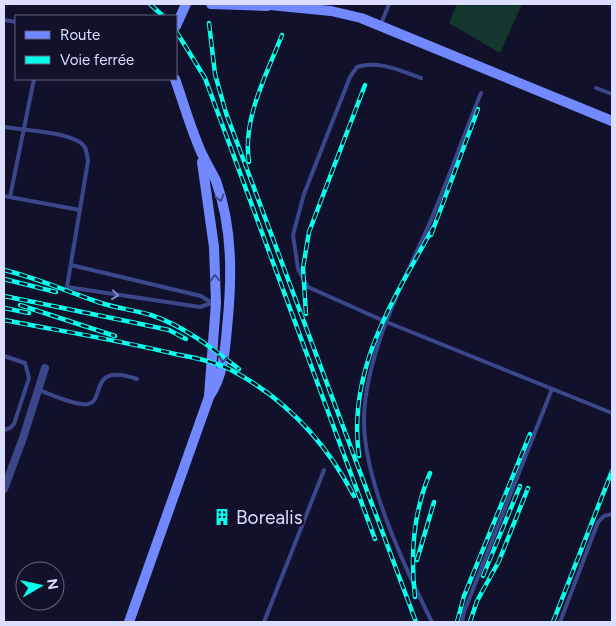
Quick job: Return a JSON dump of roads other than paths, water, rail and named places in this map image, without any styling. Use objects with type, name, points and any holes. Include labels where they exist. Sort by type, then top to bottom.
[{"type":"main road","points":[[178,22],[186,4]]},
{"type":"main road","points":[[211,4],[293,7]]},
{"type":"main road","points":[[260,4],[331,10],[380,26],[612,121]]},
{"type":"main road","points":[[279,4],[293,7]]},
{"type":"main road","points":[[129,622],[209,397],[217,386],[222,366],[229,304],[231,259],[216,181],[202,153],[175,80]]},
{"type":"main road","points":[[202,153],[214,247],[214,303],[209,397]]},
{"type":"main road","points":[[214,303],[229,304]]},
{"type":"street","points":[[4,489],[45,368]]},
{"type":"lane","points":[[380,26],[389,4]]},
{"type":"lane","points":[[421,78],[390,67],[373,64],[357,67],[350,77],[304,194],[293,235],[298,270],[308,287],[388,322],[612,413]]},
{"type":"lane","points":[[10,197],[34,80]]},
{"type":"lane","points":[[596,88],[612,94]]},
{"type":"lane","points":[[432,622],[394,538],[369,466],[364,420],[371,366],[402,281],[428,226],[481,93]]},
{"type":"lane","points":[[4,126],[65,137],[84,146],[88,161],[67,287],[200,307],[214,303]]},
{"type":"lane","points":[[4,196],[80,210]]},
{"type":"lane","points":[[71,265],[200,296],[214,303]]},
{"type":"lane","points":[[4,356],[25,363],[29,378],[14,424],[4,430]]},
{"type":"lane","points":[[38,390],[78,404],[88,404],[92,402],[102,382],[109,375],[122,374],[137,379]]},
{"type":"lane","points":[[462,622],[464,612],[552,389]]},
{"type":"lane","points":[[264,622],[324,470]]},
{"type":"lane","points":[[560,622],[598,522],[604,516],[612,514]]},
{"type":"railway","points":[[150,4],[162,15]]},
{"type":"railway","points":[[209,23],[215,74],[226,113],[416,622]]},
{"type":"railway","points":[[178,34],[205,78],[375,539]]},
{"type":"railway","points":[[249,162],[248,146],[252,113],[282,35]]},
{"type":"railway","points":[[306,314],[303,268],[309,232],[365,85]]},
{"type":"railway","points":[[431,235],[478,109]]},
{"type":"railway","points":[[359,456],[357,424],[360,394],[376,337],[403,282],[433,228]]},
{"type":"railway","points":[[4,270],[104,304],[145,313],[175,325],[197,338],[239,369]]},
{"type":"railway","points":[[4,279],[56,292]]},
{"type":"railway","points":[[4,296],[169,330],[186,339]]},
{"type":"railway","points":[[20,305],[115,336]]},
{"type":"railway","points":[[4,308],[29,313]]},
{"type":"railway","points":[[4,320],[197,358],[233,371],[271,395],[303,424],[331,458],[354,496]]},
{"type":"railway","points":[[457,622],[464,596],[530,434]]},
{"type":"railway","points":[[553,622],[612,471]]},
{"type":"railway","points":[[415,597],[414,534],[416,518],[430,473]]},
{"type":"railway","points":[[483,576],[520,486]]},
{"type":"railway","points":[[470,622],[477,601],[499,561],[528,488]]},
{"type":"railway","points":[[417,560],[434,502]]},
{"type":"place","name":"Borealis","points":[[222,517]]}]
